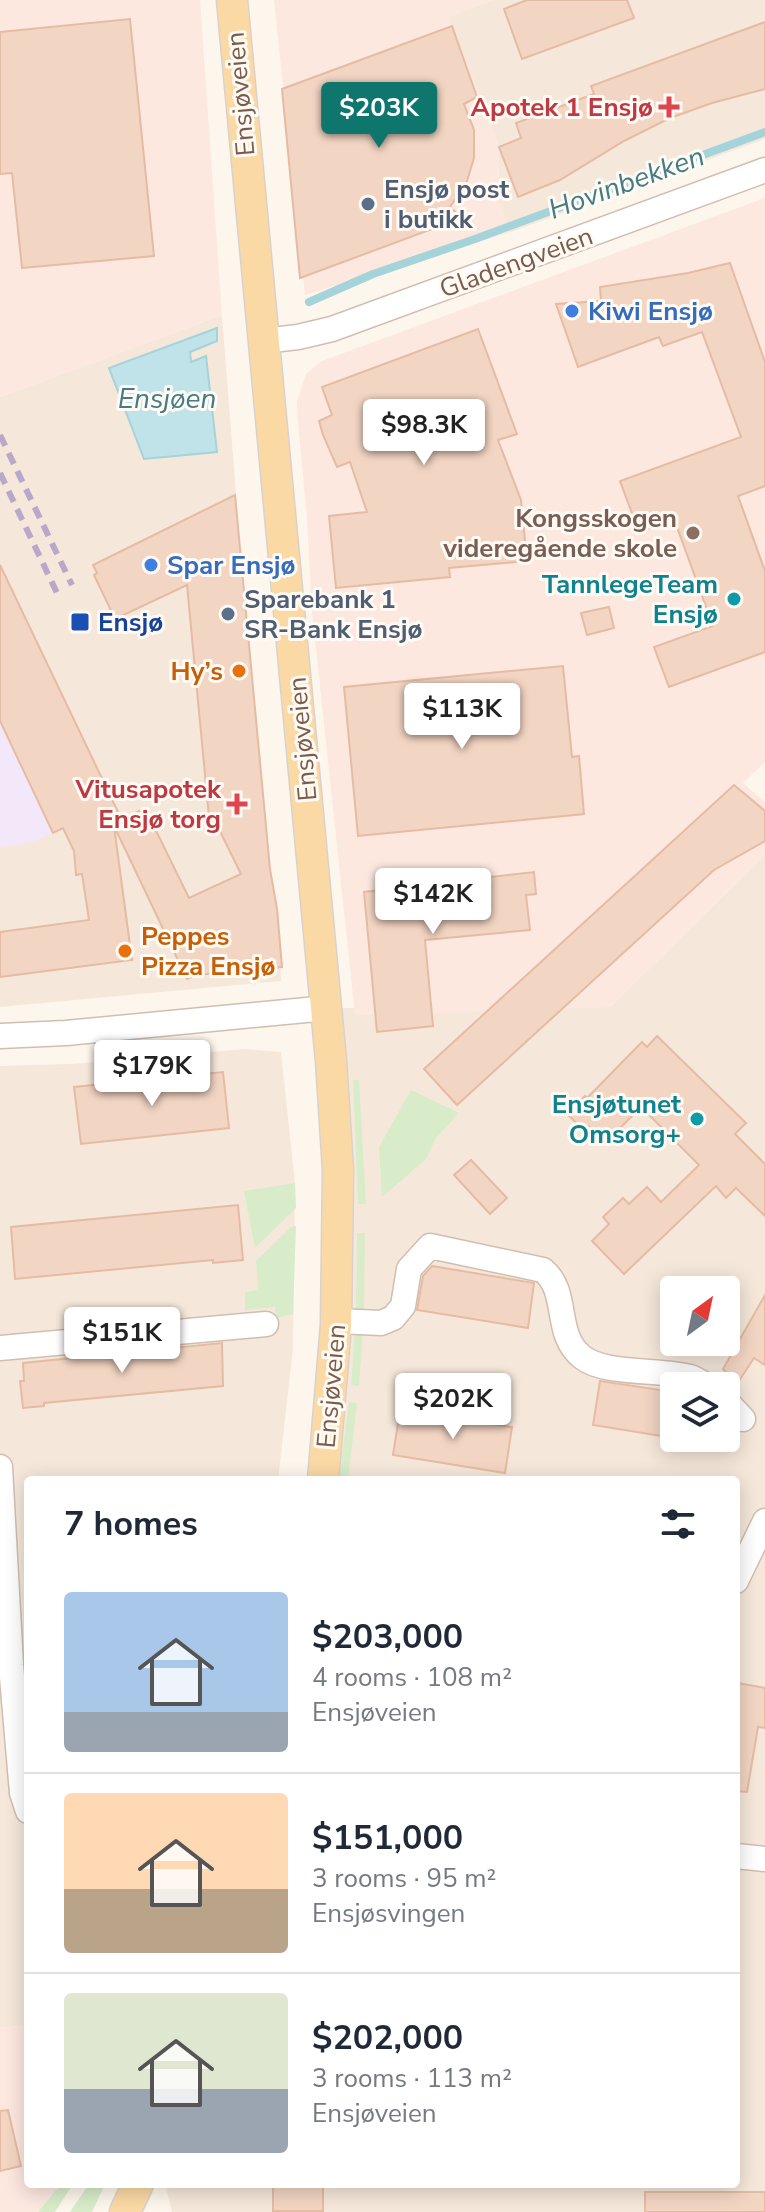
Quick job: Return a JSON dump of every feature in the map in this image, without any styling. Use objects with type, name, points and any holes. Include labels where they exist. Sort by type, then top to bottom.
[{"type":"main road","name":"Ensjøveien","points":[[232,0],[327,1008],[338,1170],[337,1321],[323,1476]]},
{"type":"main road","points":[[125,2212],[136,2188]]},
{"type":"street","name":"Gladengveien","points":[[263,341],[332,329],[765,170]]},
{"type":"street","points":[[0,1036],[66,1033],[327,1008]]},
{"type":"street","points":[[337,1321],[381,1323],[393,1318],[403,1306],[409,1269],[430,1246],[543,1270],[558,1290],[566,1334],[582,1358],[597,1365],[660,1374]]},
{"type":"street","points":[[0,1348],[266,1324]]},
{"type":"street","points":[[740,1416],[743,1419]]},
{"type":"street","points":[[0,1467],[11,1665],[24,1799]]},
{"type":"street","points":[[740,1573],[765,1521]]},
{"type":"street","points":[[740,1856],[765,1859]]},
{"type":"shaded area","points":[[0,0],[200,0],[222,315],[0,397]]},
{"type":"shaded area","points":[[274,0],[492,0],[448,17],[498,143],[499,203],[511,232],[305,295]]},
{"type":"shaded area","points":[[492,0],[765,0],[765,139],[511,232],[499,203],[498,143],[448,17]]},
{"type":"shaded area","points":[[765,198],[765,762],[743,783],[765,802],[765,855],[610,1007],[355,1015],[312,611],[297,412],[297,401],[306,374],[322,361]]},
{"type":"shaded area","points":[[222,315],[270,869],[274,901],[279,913],[281,981],[0,1007],[0,397]]},
{"type":"shaded area","points":[[0,721],[53,833],[29,843],[0,847]]},
{"type":"shaded area","points":[[765,855],[765,2212],[172,2212],[166,2188],[740,2188],[740,1476],[315,1476],[336,1325],[327,1008],[610,1007]]},
{"type":"shaded area","points":[[245,1049],[281,1052],[295,1183],[293,1349],[278,1476],[24,1476],[24,2025],[0,2028],[0,1066],[72,1064]]},
{"type":"shaded area","points":[[24,2025],[24,2188],[60,2188],[38,2212],[0,2212],[0,2028]]},
{"type":"green space","points":[[353,1080],[359,1080],[366,1204],[358,1204]]},
{"type":"green space","points":[[411,1090],[459,1113],[436,1138],[426,1159],[382,1197],[379,1147]]},
{"type":"green space","points":[[295,1183],[296,1208],[255,1248],[244,1191]]},
{"type":"green space","points":[[296,1226],[293,1314],[276,1318],[275,1307],[245,1310],[245,1292],[258,1290],[256,1261],[291,1227]]},
{"type":"green space","points":[[357,1233],[365,1233],[364,1312],[356,1311]]},
{"type":"green space","points":[[355,1329],[363,1329],[359,1386],[351,1385]]},
{"type":"green space","points":[[349,1402],[357,1403],[348,1476],[340,1476]]},
{"type":"green space","points":[[70,2188],[55,2212],[38,2212],[56,2190]]},
{"type":"green space","points":[[86,2188],[103,2188],[92,2212],[70,2212]]},
{"type":"water","name":"Ensjøen","points":[[217,328],[217,341],[190,352],[191,362],[206,356],[217,452],[144,459],[109,368]]},
{"type":"building","points":[[527,0],[627,0],[634,18],[522,59],[504,9]]},
{"type":"building","points":[[130,19],[154,256],[22,268],[12,173],[0,174],[0,32]]},
{"type":"building","points":[[765,22],[765,89],[670,118],[624,141],[560,180],[518,197],[499,147],[521,138],[516,123],[594,94],[591,86]]},
{"type":"building","points":[[452,26],[477,97],[464,104],[474,130],[474,158],[466,184],[450,207],[462,218],[300,278],[282,89]]},
{"type":"building","points":[[730,263],[765,362],[765,486],[738,496],[765,571],[765,652],[669,687],[654,647],[713,626],[674,519],[639,532],[620,481],[741,437],[702,332],[663,346],[659,337],[578,367],[556,304],[601,301],[600,287]]},
{"type":"building","points":[[478,329],[517,434],[498,440],[521,500],[527,561],[449,568],[450,577],[336,588],[329,516],[367,512],[350,462],[337,467],[323,435],[319,421],[332,415],[322,387]]},
{"type":"building","points":[[235,495],[282,967],[196,975],[187,979],[114,826],[132,960],[0,977],[0,932],[89,920],[82,874],[76,875],[74,851],[63,828],[53,833],[0,721],[0,565],[119,814],[112,816],[113,824],[145,808],[189,898],[241,874],[213,817],[209,817],[187,585],[115,619],[94,575],[97,573],[93,565]]},
{"type":"building","points":[[609,607],[614,628],[587,635],[581,613]]},
{"type":"building","points":[[563,666],[572,757],[579,756],[584,814],[358,836],[344,687]]},
{"type":"building","points":[[734,785],[765,811],[765,841],[714,870],[457,1105],[424,1069]]},
{"type":"building","points":[[534,872],[536,894],[526,895],[530,930],[425,940],[433,1026],[377,1032],[364,892]]},
{"type":"building","name":"Ensjøtunet Omsorg+","points":[[657,1036],[746,1123],[735,1134],[765,1164],[765,1216],[736,1188],[726,1198],[716,1186],[624,1274],[592,1241],[609,1224],[603,1217],[623,1198],[629,1204],[647,1187],[661,1202],[699,1165],[641,1107],[605,1143],[588,1126],[584,1130],[567,1114],[642,1042],[647,1047]]},
{"type":"building","points":[[223,1072],[229,1128],[81,1144],[74,1087]]},
{"type":"building","points":[[471,1160],[507,1198],[490,1214],[454,1175]]},
{"type":"building","points":[[238,1205],[243,1260],[213,1263],[213,1260],[15,1279],[11,1227]]},
{"type":"building","points":[[432,1266],[534,1283],[528,1328],[417,1310],[423,1276]]},
{"type":"building","points":[[765,1295],[765,1365],[754,1358],[740,1379],[740,1372],[726,1372],[723,1369],[730,1356],[740,1356],[740,1339]]},
{"type":"building","points":[[222,1343],[223,1386],[44,1403],[44,1406],[23,1408],[20,1381],[24,1381],[23,1363]]},
{"type":"building","points":[[600,1381],[660,1390],[660,1436],[593,1425]]},
{"type":"building","points":[[400,1410],[512,1427],[505,1473],[393,1455]]},
{"type":"building","points":[[740,1683],[765,1688],[765,1728],[758,1727],[747,1792],[740,1791]]},
{"type":"building","points":[[8,2110],[21,2166],[0,2171],[0,2111]]},
{"type":"building","points":[[273,2188],[323,2188],[323,2211],[273,2211]]},
{"type":"building","points":[[645,2192],[765,2192],[765,2212],[645,2212]]},
{"type":"waterway","name":"Hovinbekken","points":[[309,302],[373,274],[765,132]]},
{"type":"railway","points":[[0,435],[72,585]]},
{"type":"railway","points":[[0,473],[57,593]]},
{"type":"place","name":"Apotek 1 Ensjø","points":[[669,107]]},
{"type":"place","name":"Ensjø post i butikk","points":[[368,204]]},
{"type":"place","name":"Kiwi Ensjø","points":[[572,311]]},
{"type":"place","name":"Kongsskogen videregående skole","points":[[693,533]]},
{"type":"place","name":"Spar Ensjø","points":[[151,565]]},
{"type":"place","name":"TannlegeTeam Ensjø","points":[[734,599]]},
{"type":"place","name":"Sparebank 1 SR-Bank Ensjø","points":[[228,614]]},
{"type":"place","name":"Ensjø","points":[[80,622]]},
{"type":"place","name":"Hy’s","points":[[239,671]]},
{"type":"place","name":"Vitusapotek Ensjø torg","points":[[237,804]]},
{"type":"place","name":"Peppes Pizza Ensjø","points":[[125,951]]},
{"type":"place","name":"Ensjøtunet Omsorg+","points":[[697,1119]]}]
